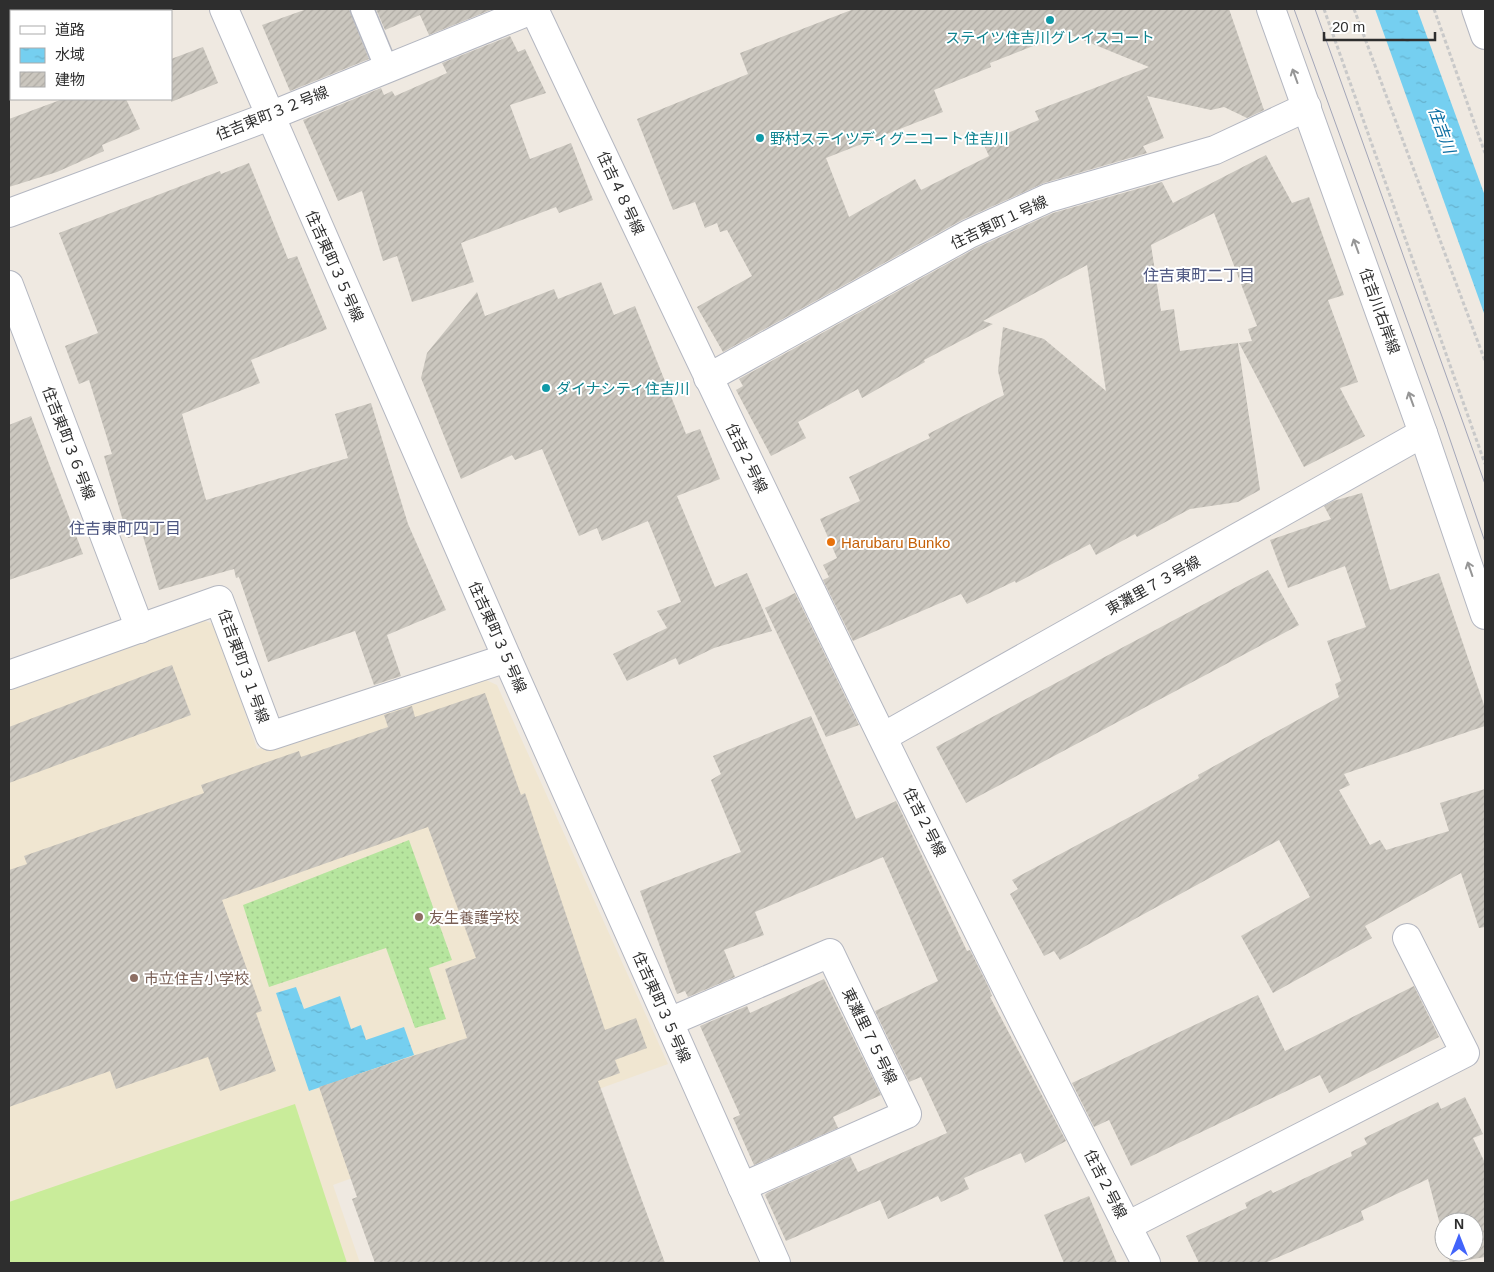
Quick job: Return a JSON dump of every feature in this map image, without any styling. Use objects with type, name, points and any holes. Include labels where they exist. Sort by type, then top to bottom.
[{"type":"street","name":"住吉東町３５号線","points":[[224,9],[506,658],[776,1263]]},
{"type":"street","name":"住吉東町３２号線","points":[[9,213],[270,116],[386,67],[534,9]]},
{"type":"street","name":"住吉４８号線","points":[[534,9],[708,378]]},
{"type":"street","name":"住吉川右岸線","points":[[1271,9],[1423,433],[1485,615]]},
{"type":"street","points":[[1476,9],[1485,35]]},
{"type":"street","name":"住吉東町１号線","points":[[708,378],[969,234],[1048,198],[1215,150],[1307,107]]},
{"type":"street","name":"住吉東町３６号線","points":[[9,285],[140,628]]},
{"type":"street","name":"住吉２号線","points":[[708,378],[882,737],[1146,1263]]},
{"type":"street","name":"東灘里７３号線","points":[[882,737],[1423,433]]},
{"type":"street","name":"住吉東町３１号線","points":[[9,675],[219,600],[270,736],[506,658]]},
{"type":"street","points":[[1126,1226],[1465,1053],[1407,938]]},
{"type":"street","name":"東灘里７５号線","points":[[669,1022],[830,953],[907,1114],[742,1187]]},
{"type":"lane","points":[[362,9],[386,67]]},
{"type":"path","points":[[1324,9],[1485,464]]},
{"type":"path","points":[[1354,9],[1485,361]]},
{"type":"path","points":[[1434,9],[1485,154]]},
{"type":"shaded area","points":[[200,619],[216,625],[257,749],[486,680],[497,685],[668,1064],[333,1185],[360,1263],[9,1263],[9,689]]},
{"type":"green space","points":[[409,840],[452,960],[429,968],[446,1019],[415,1028],[386,948],[269,987],[243,905]]},
{"type":"green space","points":[[295,1104],[347,1263],[9,1263],[9,1202]]},
{"type":"water","name":"住吉川","points":[[1375,9],[1417,9],[1485,196],[1485,316]]},
{"type":"water","points":[[296,987],[304,1009],[340,996],[351,1029],[361,1025],[366,1040],[404,1027],[414,1055],[309,1091],[276,993]]},
{"type":"building","points":[[307,9],[349,9],[369,59],[290,91],[262,25]]},
{"type":"building","points":[[376,9],[493,9],[429,35],[420,15],[385,30]]},
{"type":"building","points":[[854,9],[1229,9],[1264,110],[1247,118],[1224,107],[1211,110],[1147,96],[1164,138],[1143,146],[1147,153],[1044,183],[962,220],[723,352],[697,307],[752,276],[727,230],[720,232],[717,223],[705,228],[695,202],[673,210],[637,119],[748,74],[740,53]],"holes":[[[1066,33],[1149,67],[1035,111],[1039,120],[983,143],[989,156],[921,190],[915,179],[849,217],[826,158],[943,112],[934,90],[991,67],[990,63]]]},
{"type":"building","points":[[510,36],[518,52],[525,49],[546,93],[510,105],[530,159],[571,143],[593,200],[559,213],[556,207],[461,243],[474,282],[412,302],[397,256],[383,261],[362,191],[338,201],[303,120],[381,88],[384,95],[392,91],[395,96],[447,73],[442,63]]},
{"type":"building","points":[[203,47],[218,83],[171,102],[172,59]]},
{"type":"building","points":[[60,100],[126,100],[140,129],[102,145],[104,151],[57,172],[9,187],[9,119]]},
{"type":"building","points":[[1266,155],[1292,203],[1309,197],[1344,295],[1328,300],[1358,382],[1340,388],[1365,436],[1304,467],[1239,343],[1252,341],[1248,329],[1257,326],[1214,213],[1151,245],[1161,311],[1174,309],[1180,351],[1238,343],[1260,490],[1238,502],[1190,509],[1137,537],[1135,534],[1096,555],[1090,544],[1016,583],[1015,581],[967,604],[961,594],[853,641],[823,580],[829,577],[823,565],[837,558],[820,519],[860,501],[849,477],[930,438],[928,434],[1004,395],[998,371],[1003,327],[1044,339],[1106,391],[1087,265],[983,321],[993,324],[924,360],[925,362],[862,398],[858,389],[798,422],[806,438],[771,456],[736,390],[743,386],[739,379],[976,248],[1053,213],[1162,182],[1173,203]]},
{"type":"building","points":[[249,163],[288,259],[297,256],[327,329],[251,360],[260,383],[182,414],[206,500],[348,458],[335,414],[371,403],[408,524],[446,610],[387,635],[401,676],[374,685],[355,631],[268,662],[239,577],[236,578],[234,569],[159,590],[142,533],[128,538],[104,456],[112,454],[89,380],[79,384],[65,346],[98,333],[59,233],[220,171],[221,174]]},
{"type":"building","points":[[601,282],[614,315],[635,306],[686,434],[700,429],[720,479],[677,496],[715,587],[747,573],[772,631],[714,648],[679,665],[676,658],[627,681],[613,654],[667,628],[657,611],[681,602],[648,521],[602,541],[597,528],[579,536],[542,449],[515,460],[512,455],[461,479],[421,378],[427,353],[477,292],[485,316],[554,289],[558,299]]},
{"type":"building","points":[[31,416],[83,554],[9,580],[9,425]]},
{"type":"building","points":[[1362,493],[1390,590],[1439,573],[1485,708],[1485,726],[1344,774],[1350,785],[1339,790],[1370,845],[1380,840],[1386,850],[1449,831],[1440,803],[1485,789],[1485,927],[1479,928],[1461,873],[1365,926],[1372,938],[1273,993],[1241,936],[1310,897],[1279,840],[1060,960],[1054,951],[1044,956],[1010,894],[1018,889],[1012,880],[1137,813],[1199,778],[1198,775],[1339,697],[1335,684],[1341,681],[1327,641],[1366,627],[1345,566],[1288,588],[1270,540],[1331,519],[1324,506],[1333,501]]},
{"type":"building","points":[[1268,570],[1299,625],[966,803],[936,747]]},
{"type":"building","points":[[795,593],[859,725],[826,737],[765,608]]},
{"type":"building","points":[[172,665],[191,715],[9,783],[9,727]]},
{"type":"building","points":[[485,693],[521,795],[525,793],[605,1030],[636,1018],[647,1048],[615,1060],[620,1073],[598,1081],[665,1263],[375,1263],[352,1199],[357,1197],[319,1087],[467,1038],[445,969],[476,958],[428,827],[222,900],[262,1011],[256,1013],[276,1071],[220,1091],[208,1057],[116,1089],[110,1071],[9,1107],[9,870],[27,864],[24,856],[204,793],[201,785],[299,751],[301,757],[388,727],[384,715],[412,706],[415,717]]},
{"type":"building","points":[[811,716],[856,819],[896,801],[967,951],[970,950],[989,988],[992,996],[990,997],[1066,1141],[1025,1163],[1021,1153],[964,1178],[969,1189],[941,1202],[938,1196],[888,1219],[880,1200],[786,1241],[765,1195],[767,1193],[850,1156],[858,1172],[947,1133],[921,1077],[909,1082],[875,1011],[938,981],[883,857],[755,912],[764,935],[724,950],[735,977],[688,997],[685,991],[677,994],[640,891],[741,852],[711,780],[721,774],[713,756]]},
{"type":"building","points":[[824,979],[881,1095],[833,1117],[838,1128],[754,1165],[733,1118],[740,1115],[700,1026],[747,1006],[750,1013]]},
{"type":"building","points":[[1414,986],[1439,1037],[1329,1093],[1320,1075],[1131,1166],[1109,1120],[1094,1127],[1072,1083],[1258,995],[1285,1051]]},
{"type":"building","points":[[1465,1097],[1483,1134],[1473,1138],[1485,1163],[1485,1257],[1484,1212],[1437,1212],[1428,1179],[1361,1211],[1364,1220],[1265,1263],[1199,1263],[1186,1236],[1247,1208],[1245,1203],[1271,1190],[1273,1193],[1352,1156],[1351,1152],[1367,1144],[1364,1138],[1438,1102],[1441,1109]]},
{"type":"building","points":[[1089,1196],[1117,1263],[1064,1263],[1044,1215]]},
{"type":"tram line","points":[[1294,9],[1444,422],[1485,542]]},
{"type":"tram line","points":[[1315,9],[1485,484]]},
{"type":"place","name":"ステイツ住吉川グレイスコート","points":[[1050,20]]},
{"type":"place","name":"野村ステイツディグニコート住吉川","points":[[760,138]]},
{"type":"place","name":"ダイナシティ住吉川","points":[[546,388]]},
{"type":"place","name":"Harubaru Bunko","points":[[831,542]]},
{"type":"place","name":"友生養護学校","points":[[419,917]]},
{"type":"place","name":"市立住吉小学校","points":[[134,978]]},
{"type":"district","name":"住吉東町二丁目","points":[[1199,275]]},
{"type":"district","name":"住吉東町四丁目","points":[[125,528]]}]
